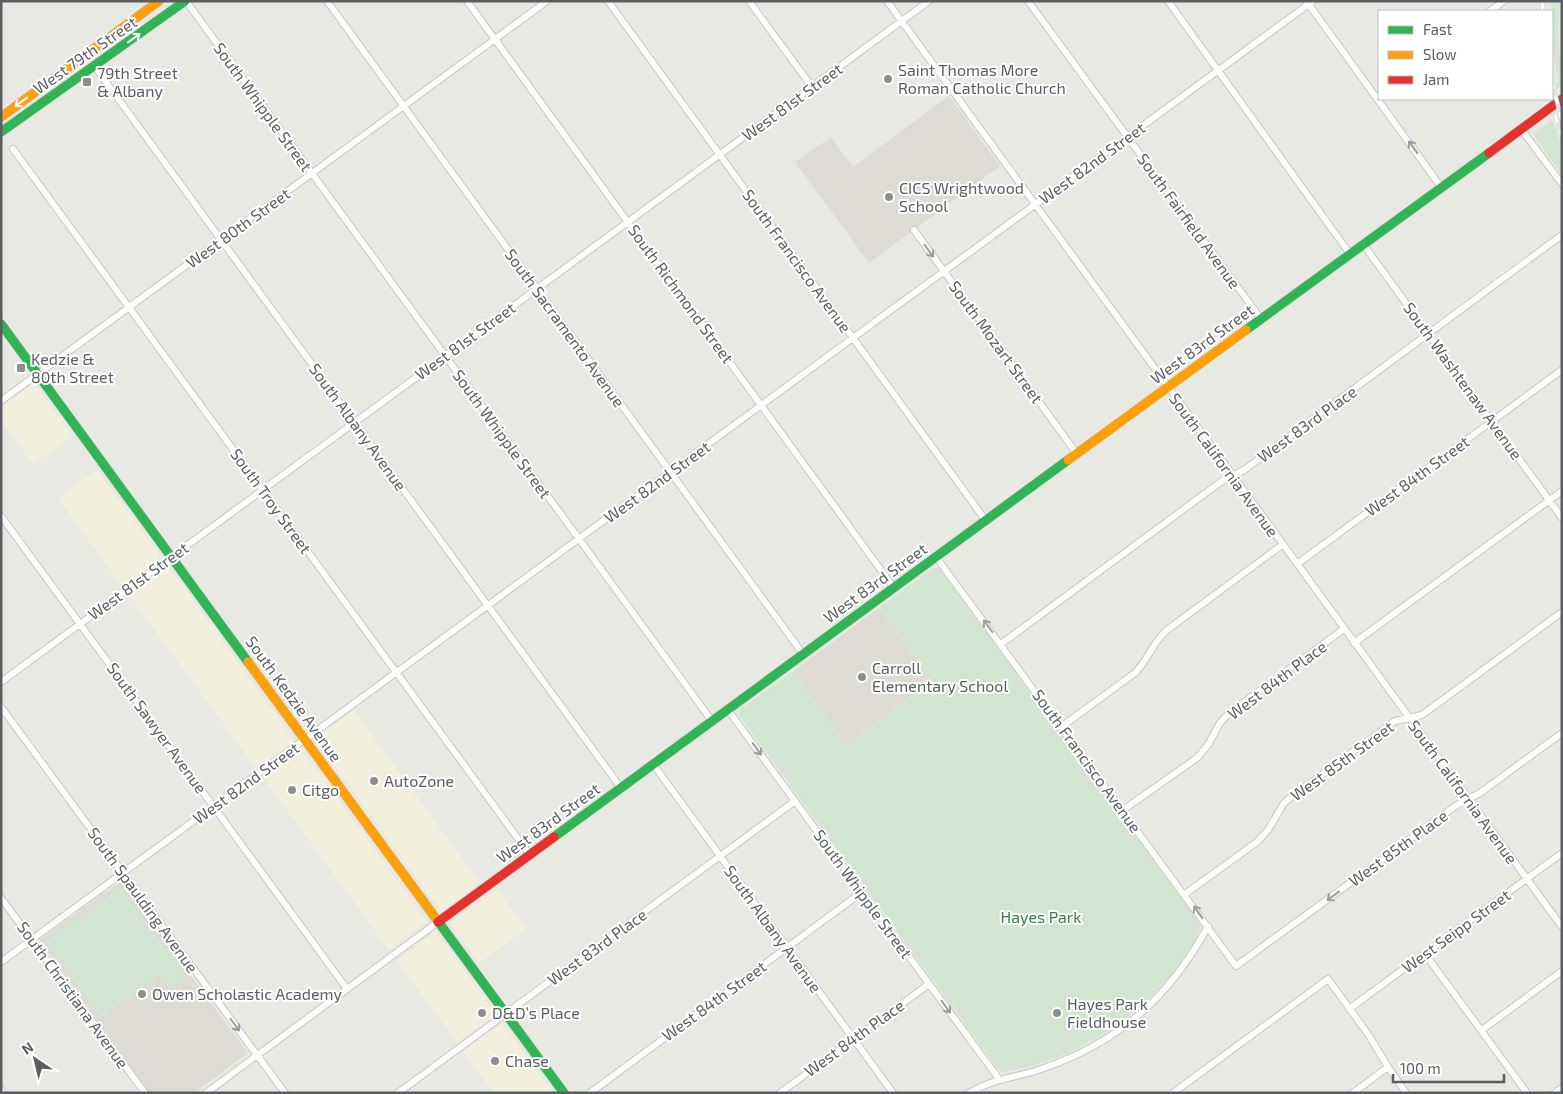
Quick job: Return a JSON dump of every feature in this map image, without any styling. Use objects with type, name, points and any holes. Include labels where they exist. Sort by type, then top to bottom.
[{"type":"street","name":"West 79th Street","points":[[1,117],[159,1]]},
{"type":"street","name":"West 79th Street","points":[[1,132],[186,1]]},
{"type":"street","name":"South Whipple Street","points":[[186,1],[712,721]]},
{"type":"street","name":"South Sacramento Avenue","points":[[327,1],[804,654]]},
{"type":"street","name":"South Richmond Street","points":[[467,1],[894,588]]},
{"type":"street","name":"West 80th Street","points":[[1,401],[547,1]]},
{"type":"street","name":"South Francisco Avenue","points":[[608,1],[986,521]]},
{"type":"street","points":[[749,1],[812,87]]},
{"type":"street","name":"South California Avenue","points":[[887,1],[1562,927]]},
{"type":"street","name":"West 81st Street","points":[[1,682],[929,1]]},
{"type":"street","name":"South Fairfield Avenue","points":[[1028,1],[1261,319]]},
{"type":"street","points":[[1168,1],[1350,254]]},
{"type":"street","points":[[1491,10],[1504,1]]},
{"type":"street","points":[[1309,2],[1377,94]]},
{"type":"street","name":"West 82nd Street","points":[[1,962],[1128,137],[1309,2]]},
{"type":"street","name":"South Albany Avenue","points":[[95,67],[620,788]]},
{"type":"street","name":"West 83rd Street","points":[[206,1093],[1562,99]]},
{"type":"street","points":[[1381,100],[1441,187]]},
{"type":"street","points":[[1521,129],[1562,184]]},
{"type":"street","name":"South Troy Street","points":[[13,149],[530,855]]},
{"type":"street","name":"South Mozart Street","points":[[914,230],[1077,454]]},
{"type":"street","name":"West 83rd Place","points":[[1001,644],[1222,481],[1244,470],[1562,236]]},
{"type":"street","name":"South Washtenaw Avenue","points":[[1363,244],[1562,518]]},
{"type":"street","name":"South Kedzie Avenue","points":[[1,324],[564,1093]]},
{"type":"street","name":"West 84th Street","points":[[1297,564],[1562,370]]},
{"type":"street","points":[[1354,643],[1562,492]]},
{"type":"street","name":"South Sawyer Avenue","points":[[1,516],[347,989]]},
{"type":"street","points":[[1061,727],[1135,673],[1166,630],[1282,545]]},
{"type":"street","name":"South Francisco Avenue","points":[[936,557],[1236,966]]},
{"type":"street","name":"West 85th Street","points":[[1185,894],[1257,842],[1268,830],[1284,803],[1291,797],[1395,721],[1422,715],[1562,612]]},
{"type":"street","name":"West 84th Place","points":[[1123,810],[1197,758],[1208,745],[1220,723],[1229,713],[1344,629]]},
{"type":"street","name":"South Spaulding Avenue","points":[[1,707],[285,1093]]},
{"type":"street","name":"South Whipple Street","points":[[728,710],[999,1079]]},
{"type":"street","name":"West 85th Place","points":[[1236,966],[1457,805],[1480,793],[1562,733]]},
{"type":"street","name":"South Albany Avenue","points":[[653,764],[893,1093]]},
{"type":"street","name":"West 83rd Place","points":[[398,1093],[795,801]]},
{"type":"street","name":"West Seipp Street","points":[[1349,1009],[1562,853]]},
{"type":"street","name":"West 84th Street","points":[[590,1093],[862,892]]},
{"type":"street","name":"South Christiana Avenue","points":[[1,898],[145,1093]]},
{"type":"street","points":[[969,1093],[999,1079],[1022,1074],[1064,1060],[1101,1042],[1119,1030],[1136,1018],[1164,991],[1196,948],[1208,926]]},
{"type":"street","points":[[1425,954],[1527,1093]]},
{"type":"street","points":[[1482,1030],[1562,971]]},
{"type":"street","points":[[1173,1093],[1328,979],[1368,1034],[1406,1093]]},
{"type":"street","name":"West 84th Place","points":[[780,1093],[929,984]]},
{"type":"street","points":[[1353,1093],[1388,1067]]},
{"type":"street","points":[[1555,1093],[1562,1088]]},
{"type":"shaded area","name":"CICS Wrightwood School","points":[[949,96],[1000,166],[869,263],[795,162],[831,137],[853,167]]},
{"type":"shaded area","points":[[34,383],[72,436],[33,464],[1,420],[1,407]]},
{"type":"shaded area","points":[[97,470],[161,557],[122,586],[58,498]]},
{"type":"shaded area","points":[[168,566],[295,741],[256,768],[129,595]]},
{"type":"shaded area","name":"Carroll Elementary School","points":[[879,608],[932,681],[846,745],[792,672]]},
{"type":"shaded area","points":[[354,710],[480,883],[441,911],[315,739]]},
{"type":"shaded area","points":[[301,748],[427,922],[389,950],[263,777]]},
{"type":"shaded area","name":"Owen Scholastic Academy","points":[[121,881],[248,1053],[194,1093],[150,1093],[39,940]]},
{"type":"shaded area","points":[[497,889],[526,929],[479,963],[450,923]]},
{"type":"shaded area","points":[[436,932],[496,1014],[457,1042],[397,961]]},
{"type":"shaded area","points":[[502,1023],[553,1093],[494,1093],[463,1051]]},
{"type":"green space","points":[[1552,1],[1560,1],[1558,28],[1562,85],[1556,89],[1555,84],[1559,80],[1553,47]]},
{"type":"green space","points":[[1552,120],[1562,147],[1562,175],[1533,134]]},
{"type":"green space","name":"Hayes Park","points":[[933,568],[940,570],[1200,924],[1195,940],[1170,976],[1130,1015],[1083,1045],[1057,1057],[1031,1066],[1004,1072],[996,1066],[739,715],[742,708],[792,672],[846,745],[932,681],[879,608]]},
{"type":"green space","points":[[120,888],[186,977],[171,988],[161,974],[101,1017],[46,942]]},
{"type":"railway","points":[[1542,10],[1543,1]]},
{"type":"railway","points":[[1553,85],[1562,122]]},
{"type":"railway","points":[[1555,115],[1562,136]]},
{"type":"traffic: fast","points":[[1,132],[185,1]]},
{"type":"traffic: fast","points":[[1246,330],[1489,153]]},
{"type":"traffic: fast","points":[[1,324],[248,662]]},
{"type":"traffic: fast","points":[[554,837],[1068,460]]},
{"type":"traffic: fast","points":[[437,920],[564,1093]]},
{"type":"traffic: slow","points":[[1,117],[159,1]]},
{"type":"traffic: slow","points":[[1068,460],[1246,330]]},
{"type":"traffic: slow","points":[[248,662],[437,920]]},
{"type":"traffic: jam","points":[[1489,153],[1562,99]]},
{"type":"traffic: jam","points":[[438,922],[554,837]]},
{"type":"place","name":"Saint Thomas More Roman Catholic Church","points":[[888,79]]},
{"type":"place","name":"79th Street & Albany","points":[[87,82]]},
{"type":"place","name":"CICS Wrightwood School","points":[[889,197]]},
{"type":"place","name":"Kedzie & 80th Street","points":[[21,368]]},
{"type":"place","name":"Carroll Elementary School","points":[[862,677]]},
{"type":"place","name":"AutoZone","points":[[374,781]]},
{"type":"place","name":"Citgo","points":[[292,790]]},
{"type":"place","name":"Owen Scholastic Academy","points":[[142,994]]},
{"type":"place","name":"D&D’s Place","points":[[482,1013]]},
{"type":"place","name":"Hayes Park Fieldhouse","points":[[1057,1013]]},
{"type":"place","name":"Chase","points":[[495,1061]]}]
